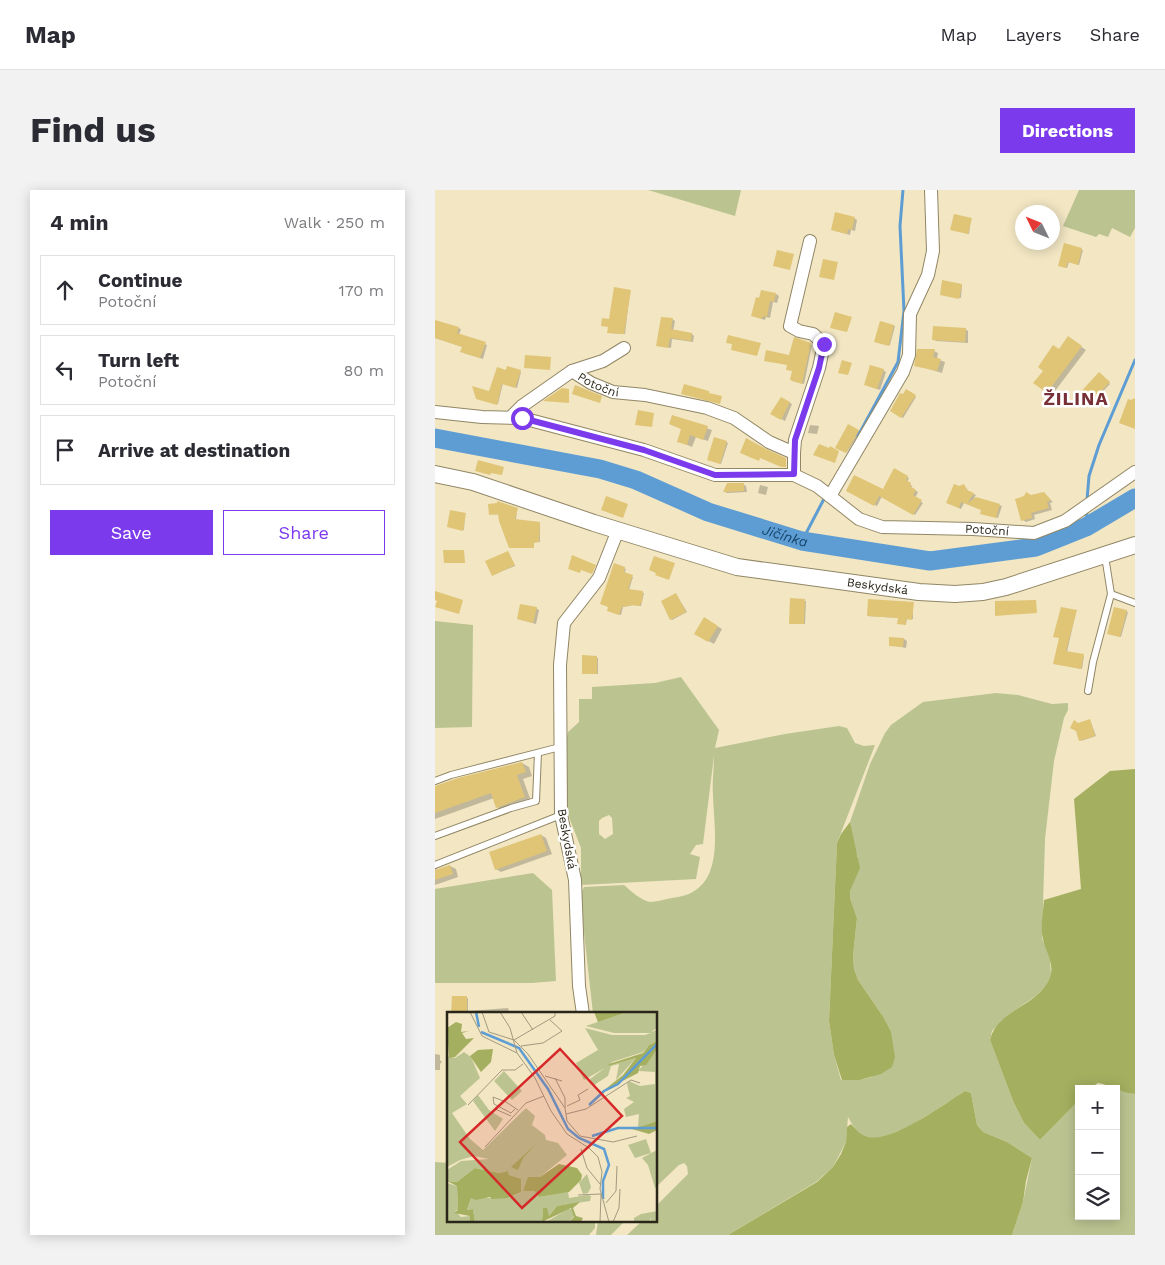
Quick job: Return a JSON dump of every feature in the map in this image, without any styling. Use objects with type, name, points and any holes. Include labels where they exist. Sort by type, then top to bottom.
[{"type":"street","points":[[830,496],[903,372],[909,355],[910,314],[927,275],[933,251],[931,190]]},
{"type":"street","points":[[794,474],[795,440],[819,368],[824,344],[813,334],[799,331],[790,326],[810,241]]},
{"type":"street","name":"Potoční","points":[[511,417],[521,406],[572,371],[603,360],[624,348]]},
{"type":"street","name":"Potoční","points":[[572,371],[591,383],[613,392],[645,395],[707,408],[734,418],[769,442],[795,453]]},
{"type":"street","name":"Potoční","points":[[435,412],[481,418],[522,418],[644,450],[715,475],[794,474],[817,486],[859,519],[882,527],[973,529],[1035,533],[1065,520],[1135,472]]},
{"type":"street","name":"Beskydská","points":[[435,474],[473,482],[617,530],[737,567],[901,590],[955,594],[983,592],[1006,587],[1135,545]]},
{"type":"street","name":"Beskydská","points":[[583,1012],[579,986],[575,880],[561,815],[560,665],[564,623],[599,578],[617,530]]},
{"type":"lane","points":[[1088,691],[1093,662],[1111,594],[1105,555]]},
{"type":"lane","points":[[1111,594],[1135,603]]},
{"type":"lane","points":[[435,781],[451,775],[560,747]]},
{"type":"lane","points":[[435,836],[511,808],[536,801],[538,753]]},
{"type":"lane","points":[[435,865],[561,815]]},
{"type":"green space","points":[[648,190],[741,190],[735,216]]},
{"type":"green space","points":[[1079,190],[1135,190],[1135,228],[1130,237],[1112,228],[1108,237],[1099,234],[1096,237],[1063,226]]},
{"type":"green space","points":[[435,621],[473,625],[472,727],[435,728]]},
{"type":"green space","points":[[681,677],[719,730],[715,748],[785,734],[839,726],[847,728],[855,743],[864,746],[875,745],[837,843],[829,1021],[834,1055],[841,1080],[860,1080],[872,1077],[882,1015],[858,980],[854,969],[853,956],[857,918],[850,898],[850,891],[858,857],[853,843],[850,822],[870,764],[885,733],[891,725],[923,702],[996,693],[1018,695],[1052,704],[1068,703],[1068,710],[1064,718],[1054,761],[1045,839],[1042,938],[1050,960],[1051,975],[1046,986],[1037,995],[1008,1015],[992,1031],[990,1040],[1013,1101],[1024,1123],[1040,1140],[1075,1104],[1075,1220],[1120,1220],[1120,1090],[1135,1094],[1135,1235],[1012,1235],[1023,1202],[1032,1158],[1007,1142],[983,1132],[977,1125],[971,1093],[965,1091],[916,1122],[888,1135],[876,1138],[860,1134],[848,1117],[846,1142],[833,1167],[816,1182],[728,1235],[627,1235],[641,1222],[657,1222],[657,1205],[688,1174],[687,1166],[684,1163],[679,1165],[657,1186],[657,1012],[593,1012],[580,896],[584,887],[624,885],[639,897],[652,902],[690,894],[702,885],[709,873],[715,843],[714,756],[703,844],[696,845],[690,854],[700,857],[696,879],[581,885],[581,848],[567,812],[562,762],[568,732],[579,722],[579,699],[592,699],[592,687],[655,683]],"holes":[[[609,815],[612,818],[613,834],[605,839],[599,834],[599,821]]]},
{"type":"green space","points":[[1135,769],[1135,1094],[1120,1090],[1120,1085],[1098,1083],[1095,1085],[1075,1085],[1075,1104],[1040,1140],[1024,1123],[1013,1101],[990,1040],[994,1030],[1001,1021],[1037,995],[1045,987],[1050,977],[1051,962],[1042,934],[1044,900],[1081,889],[1074,799],[1110,771]]},
{"type":"green space","points":[[850,822],[860,868],[850,891],[850,898],[857,918],[853,956],[854,969],[858,980],[882,1015],[891,1032],[895,1057],[892,1067],[881,1074],[860,1080],[842,1080],[834,1055],[829,1021],[837,843]]},
{"type":"green space","points":[[533,873],[552,890],[556,981],[532,983],[435,983],[435,889]]},
{"type":"green space","points":[[965,1091],[971,1093],[977,1125],[983,1132],[1007,1142],[1032,1158],[1023,1202],[1012,1235],[728,1235],[817,1182],[833,1167],[841,1154],[846,1142],[847,1127],[851,1124],[865,1136],[887,1135],[916,1122]]},
{"type":"green space","points":[[435,1162],[447,1163],[447,1222],[595,1222],[595,1228],[589,1235],[435,1235]]},
{"type":"green space","points":[[598,1222],[624,1222],[611,1235],[596,1235]]},
{"type":"building","points":[[835,212],[855,217],[852,230],[848,229],[847,234],[831,230]]},
{"type":"building","points":[[954,214],[972,218],[968,234],[950,230]]},
{"type":"building","points":[[1064,243],[1082,248],[1078,265],[1068,262],[1066,268],[1058,266]]},
{"type":"building","points":[[777,250],[794,254],[790,270],[773,266]]},
{"type":"building","points":[[823,259],[838,262],[834,280],[819,277]]},
{"type":"building","points":[[942,280],[962,284],[959,299],[940,295]]},
{"type":"building","points":[[614,287],[631,290],[624,334],[607,333],[608,327],[601,326],[602,318],[609,319]]},
{"type":"building","points":[[761,290],[776,293],[774,302],[770,301],[767,317],[763,316],[762,319],[751,316],[756,297],[759,298]]},
{"type":"building","points":[[835,312],[852,317],[847,332],[830,328]]},
{"type":"building","points":[[661,317],[673,318],[671,329],[692,333],[691,341],[670,338],[668,348],[656,346]]},
{"type":"building","points":[[435,320],[459,327],[457,333],[486,342],[480,358],[460,352],[462,347],[435,338]]},
{"type":"building","points":[[880,321],[894,325],[889,346],[874,342]]},
{"type":"building","points":[[933,326],[966,328],[965,342],[932,340]]},
{"type":"building","points":[[728,335],[761,343],[757,356],[731,350],[732,344],[726,343]]},
{"type":"building","points":[[1068,336],[1082,346],[1047,393],[1033,383],[1043,371],[1038,367],[1053,345],[1059,349]]},
{"type":"building","points":[[794,337],[811,343],[802,384],[790,380],[792,371],[786,370],[787,365],[764,361],[766,350],[789,355]]},
{"type":"building","points":[[917,349],[935,349],[933,357],[941,359],[937,371],[914,366]]},
{"type":"building","points":[[525,355],[551,357],[550,370],[524,368]]},
{"type":"building","points":[[842,360],[852,363],[848,375],[838,373]]},
{"type":"building","points":[[870,365],[884,369],[877,389],[864,385]]},
{"type":"building","points":[[507,366],[521,370],[515,388],[502,384],[497,405],[476,399],[472,386],[489,391],[497,367],[506,370]]},
{"type":"building","points":[[1099,372],[1110,382],[1087,406],[1077,396]]},
{"type":"building","points":[[684,384],[722,396],[720,404],[681,394]]},
{"type":"building","points":[[575,385],[602,396],[600,403],[572,394]]},
{"type":"building","points":[[562,388],[569,389],[569,403],[543,401]]},
{"type":"building","points":[[906,389],[916,395],[901,418],[890,411],[900,393],[903,394]]},
{"type":"building","points":[[781,397],[790,402],[781,420],[770,414]]},
{"type":"building","points":[[1135,398],[1135,429],[1119,423],[1128,399]]},
{"type":"building","points":[[638,410],[654,413],[652,427],[635,425]]},
{"type":"building","points":[[672,415],[708,426],[703,440],[690,435],[687,445],[677,442],[681,429],[669,424]]},
{"type":"building","points":[[848,424],[859,430],[846,453],[835,448]]},
{"type":"building","points":[[714,437],[727,441],[720,464],[707,460]]},
{"type":"building","points":[[746,438],[786,458],[786,467],[781,467],[760,458],[759,461],[740,453]]},
{"type":"building","points":[[819,444],[829,448],[830,446],[839,451],[835,463],[813,455]]},
{"type":"building","points":[[478,460],[504,467],[502,475],[491,473],[490,475],[475,471]]},
{"type":"building","points":[[894,468],[908,476],[906,480],[916,490],[913,495],[922,500],[913,515],[879,496],[874,506],[846,491],[854,475],[883,489]]},
{"type":"building","points":[[727,483],[744,483],[744,491],[723,492]]},
{"type":"building","points":[[954,484],[959,486],[964,484],[967,490],[974,493],[967,504],[976,497],[1000,504],[996,518],[980,514],[981,510],[961,502],[959,508],[946,503]]},
{"type":"building","points":[[1026,492],[1031,495],[1044,492],[1051,500],[1047,502],[1049,508],[1031,513],[1032,518],[1021,521],[1015,499],[1024,496]]},
{"type":"building","points":[[606,496],[628,504],[623,518],[601,510]]},
{"type":"building","points":[[497,501],[518,508],[515,519],[540,522],[539,542],[534,543],[534,548],[509,548],[498,514],[489,515],[488,504],[497,503]]},
{"type":"building","points":[[450,510],[466,513],[463,531],[447,527]]},
{"type":"building","points":[[443,550],[464,550],[465,563],[444,563]]},
{"type":"building","points":[[508,551],[515,565],[492,576],[485,561]]},
{"type":"building","points":[[572,555],[596,565],[592,574],[581,570],[580,573],[568,569]]},
{"type":"building","points":[[654,556],[675,563],[669,580],[655,575],[656,573],[649,570]]},
{"type":"building","points":[[614,563],[625,567],[624,572],[633,575],[628,589],[643,591],[642,602],[639,606],[622,607],[619,615],[607,611],[608,607],[600,604]]},
{"type":"building","points":[[435,591],[463,600],[459,614],[435,607],[437,601],[435,600]]},
{"type":"building","points":[[676,593],[686,612],[670,620],[661,601]]},
{"type":"building","points":[[790,598],[805,599],[804,624],[789,624]]},
{"type":"building","points":[[868,599],[914,602],[912,620],[906,619],[906,625],[897,624],[898,618],[867,616]]},
{"type":"building","points":[[1036,600],[1037,613],[995,616],[995,601]]},
{"type":"building","points":[[520,604],[537,607],[533,623],[517,619]]},
{"type":"building","points":[[1061,607],[1077,610],[1066,651],[1084,654],[1081,669],[1053,664],[1059,638],[1053,637]]},
{"type":"building","points":[[1114,607],[1127,610],[1120,637],[1107,634]]},
{"type":"building","points":[[704,617],[718,626],[708,642],[694,634]]},
{"type":"building","points":[[889,637],[904,638],[903,647],[889,646]]},
{"type":"building","points":[[582,655],[597,656],[597,674],[582,674]]},
{"type":"building","points":[[1090,719],[1095,736],[1079,741],[1076,731],[1070,728],[1074,720],[1078,723]]},
{"type":"building","points":[[522,762],[526,772],[517,775],[525,797],[496,808],[491,793],[435,813],[435,786],[458,778]]},
{"type":"building","points":[[541,834],[547,851],[495,870],[489,852]]},
{"type":"building","points":[[450,865],[453,874],[435,880],[435,870]]},
{"type":"building","points":[[452,996],[467,996],[467,1012],[451,1012]]},
{"type":"waterway","points":[[858,436],[898,362],[904,311],[900,226],[903,190]]},
{"type":"waterway","points":[[1087,500],[1089,476],[1099,445],[1135,360]]},
{"type":"waterway","name":"Jičínka","points":[[435,438],[600,469],[636,480],[708,512],[802,541],[930,561],[1036,547],[1086,527],[1135,498]]},
{"type":"waterway","points":[[802,541],[825,497]]},
{"type":"waterway","points":[[1086,527],[1087,511]]},
{"type":"district","name":"ŽILINA","points":[[1076,399]]},
{"type":"route","points":[[522,418],[644,450],[715,475],[767,476],[794,474],[795,440],[819,368],[824,344]]}]
